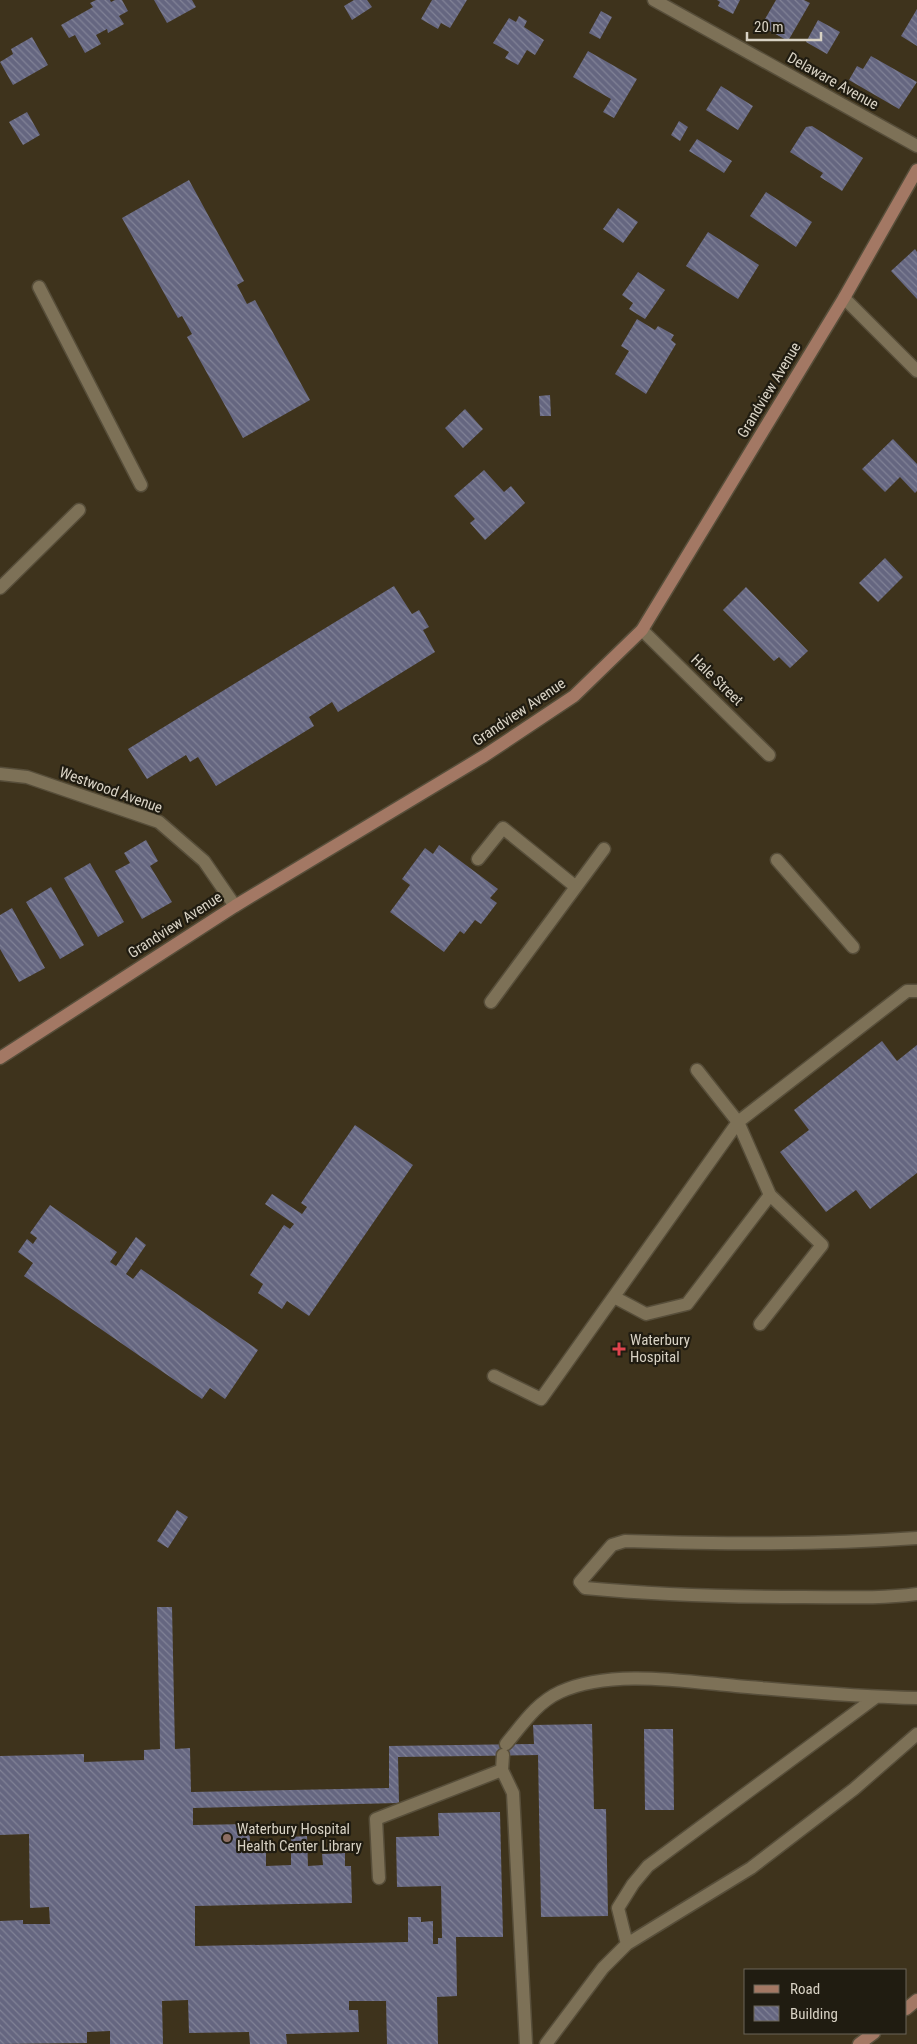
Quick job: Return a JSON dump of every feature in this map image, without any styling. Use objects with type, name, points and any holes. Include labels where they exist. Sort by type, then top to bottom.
[{"type":"main road","name":"Grandview Avenue","points":[[0,1058],[235,906],[484,756],[574,696],[642,630],[844,298],[917,170]]},
{"type":"main road","points":[[907,2008],[917,2000]]},
{"type":"main road","points":[[859,2044],[873,2034]]},
{"type":"street","name":"Delaware Avenue","points":[[654,0],[917,146]]},
{"type":"street","points":[[39,287],[141,485]]},
{"type":"street","points":[[844,298],[917,371]]},
{"type":"street","points":[[0,588],[79,510]]},
{"type":"street","name":"Hale Street","points":[[642,630],[769,754]]},
{"type":"street","name":"Westwood Avenue","points":[[0,774],[27,777],[159,822],[204,860],[235,906]]},
{"type":"street","points":[[478,859],[503,828],[576,887]]},
{"type":"street","points":[[491,1002],[604,849]]},
{"type":"street","points":[[777,860],[853,947]]},
{"type":"street","points":[[494,1376],[541,1399],[738,1122],[907,992],[917,991]]},
{"type":"street","points":[[697,1070],[738,1122],[770,1195],[822,1245],[760,1324]]},
{"type":"street","points":[[614,1297],[646,1314],[688,1304],[770,1195]]},
{"type":"street","points":[[917,1538],[842,1543],[738,1545],[625,1541],[612,1546],[580,1582],[585,1588],[644,1594],[814,1597],[890,1597],[917,1594]]},
{"type":"street","points":[[526,2044],[513,1793],[502,1770],[505,1750],[540,1704],[560,1692],[582,1684],[636,1677],[876,1697],[917,1698]]},
{"type":"street","points":[[627,1944],[618,1908],[633,1884],[648,1866],[876,1697]]},
{"type":"street","points":[[546,2044],[603,1968],[627,1944],[750,1868],[854,1789],[917,1734]]},
{"type":"street","points":[[379,1878],[376,1819],[502,1770]]},
{"type":"building","points":[[96,0],[110,0],[111,2],[122,0],[128,11],[119,16],[124,24],[108,33],[107,29],[96,35],[101,44],[85,53],[75,35],[69,38],[61,25],[93,7],[90,3]]},
{"type":"building","points":[[154,0],[192,0],[196,7],[167,23]]},
{"type":"building","points":[[354,0],[367,0],[372,7],[352,20],[344,6]]},
{"type":"building","points":[[432,0],[467,0],[450,28],[441,23],[438,29],[421,19]]},
{"type":"building","points":[[717,0],[740,0],[733,14],[718,6],[720,2]]},
{"type":"building","points":[[776,0],[804,0],[810,3],[788,41],[761,26]]},
{"type":"building","points":[[917,9],[917,46],[901,36]]},
{"type":"building","points":[[601,11],[612,17],[600,39],[589,33]]},
{"type":"building","points":[[519,16],[527,21],[524,27],[544,40],[535,55],[527,50],[518,65],[505,58],[509,52],[493,43],[509,18],[516,22]]},
{"type":"building","points":[[818,20],[840,32],[827,54],[806,42]]},
{"type":"building","points":[[32,37],[48,65],[13,85],[0,62],[13,54],[11,49]]},
{"type":"building","points":[[588,51],[637,79],[614,118],[603,112],[611,99],[573,77]]},
{"type":"building","points":[[871,56],[917,82],[899,109],[849,80],[857,66],[863,69]]},
{"type":"building","points":[[721,86],[753,106],[738,130],[706,110]]},
{"type":"building","points":[[27,112],[40,135],[23,145],[9,122]]},
{"type":"building","points":[[679,121],[688,127],[680,141],[671,135]]},
{"type":"building","points":[[812,126],[863,158],[842,191],[820,177],[823,173],[790,152],[806,127]]},
{"type":"building","points":[[697,139],[732,161],[724,173],[689,151]]},
{"type":"building","points":[[189,180],[244,281],[237,285],[247,304],[255,300],[310,400],[243,438],[187,337],[192,334],[182,316],[178,318],[122,218]]},
{"type":"building","points":[[766,192],[812,222],[796,247],[750,216]]},
{"type":"building","points":[[618,208],[638,222],[623,243],[603,229]]},
{"type":"building","points":[[708,232],[759,265],[738,299],[686,266]]},
{"type":"building","points":[[915,249],[917,252],[917,299],[891,271]]},
{"type":"building","points":[[638,272],[665,290],[645,319],[629,309],[633,303],[622,295]]},
{"type":"building","points":[[637,319],[655,330],[658,326],[674,335],[671,340],[676,344],[646,394],[615,374],[629,351],[621,346]]},
{"type":"building","points":[[550,395],[551,416],[540,416],[539,396]]},
{"type":"building","points":[[465,409],[483,429],[463,448],[445,428]]},
{"type":"building","points":[[893,439],[917,464],[917,491],[915,493],[900,477],[885,492],[862,469]]},
{"type":"building","points":[[484,470],[504,492],[511,486],[525,503],[485,540],[470,523],[475,519],[454,496]]},
{"type":"building","points":[[885,558],[903,577],[878,602],[859,583]]},
{"type":"building","points":[[394,586],[412,614],[419,610],[429,627],[423,630],[435,652],[338,712],[332,702],[309,717],[314,726],[216,786],[198,757],[190,762],[186,755],[147,779],[128,749]]},
{"type":"building","points":[[746,587],[808,651],[790,668],[779,657],[774,661],[723,610]]},
{"type":"building","points":[[146,840],[158,861],[150,866],[172,902],[142,919],[115,871],[130,863],[124,853]]},
{"type":"building","points":[[439,845],[498,889],[490,898],[497,903],[481,924],[475,920],[464,934],[460,931],[444,952],[390,912],[410,885],[402,879],[425,848],[433,854]]},
{"type":"building","points":[[90,863],[124,922],[98,937],[64,878]]},
{"type":"building","points":[[51,887],[84,945],[60,959],[26,902]]},
{"type":"building","points":[[12,908],[45,968],[19,982],[0,949],[0,915]]},
{"type":"building","points":[[882,1041],[897,1061],[917,1045],[917,1173],[870,1209],[856,1190],[826,1212],[780,1152],[809,1130],[794,1110]]},
{"type":"building","points":[[355,1125],[413,1165],[309,1316],[287,1301],[282,1309],[258,1293],[263,1284],[250,1275],[284,1225],[290,1229],[294,1224],[265,1204],[272,1194],[302,1214],[307,1207],[301,1203]]},
{"type":"building","points":[[50,1205],[117,1252],[110,1262],[116,1266],[136,1237],[146,1245],[126,1274],[133,1279],[141,1269],[258,1350],[225,1399],[210,1388],[202,1399],[24,1276],[33,1263],[18,1252],[27,1239],[33,1244],[37,1238],[30,1233]]},
{"type":"building","points":[[177,1510],[188,1517],[168,1548],[157,1541]]},
{"type":"building","points":[[157,1607],[172,1607],[175,1749],[190,1748],[191,1792],[389,1788],[389,1746],[534,1744],[533,1725],[592,1724],[594,1809],[606,1809],[608,1916],[541,1917],[538,1755],[398,1757],[399,1803],[193,1808],[193,1825],[249,1824],[250,1842],[266,1842],[266,1866],[291,1865],[291,1837],[307,1836],[308,1866],[323,1865],[322,1854],[345,1853],[345,1866],[351,1866],[352,1903],[195,1906],[195,1946],[408,1942],[408,1917],[421,1917],[421,1922],[433,1921],[433,1944],[438,1944],[438,1938],[442,1938],[441,1886],[397,1887],[396,1837],[439,1836],[438,1813],[500,1812],[503,1937],[456,1937],[457,1996],[437,1997],[438,2044],[387,2044],[386,2001],[349,2001],[349,2010],[358,2010],[359,2032],[286,2034],[287,2044],[250,2044],[249,2032],[189,2033],[188,2000],[162,2001],[163,2044],[110,2044],[110,2031],[87,2032],[87,2043],[0,2044],[0,1921],[23,1920],[23,1924],[50,1924],[49,1907],[30,1908],[29,1834],[0,1835],[0,1756],[84,1754],[84,1762],[144,1760],[144,1750],[160,1749]]},
{"type":"building","points":[[644,1729],[673,1729],[674,1810],[645,1810]]},
{"type":"place","name":"Waterbury Hospital","points":[[619,1349]]},
{"type":"place","name":"Waterbury Hospital Health Center Library","points":[[227,1838]]}]
